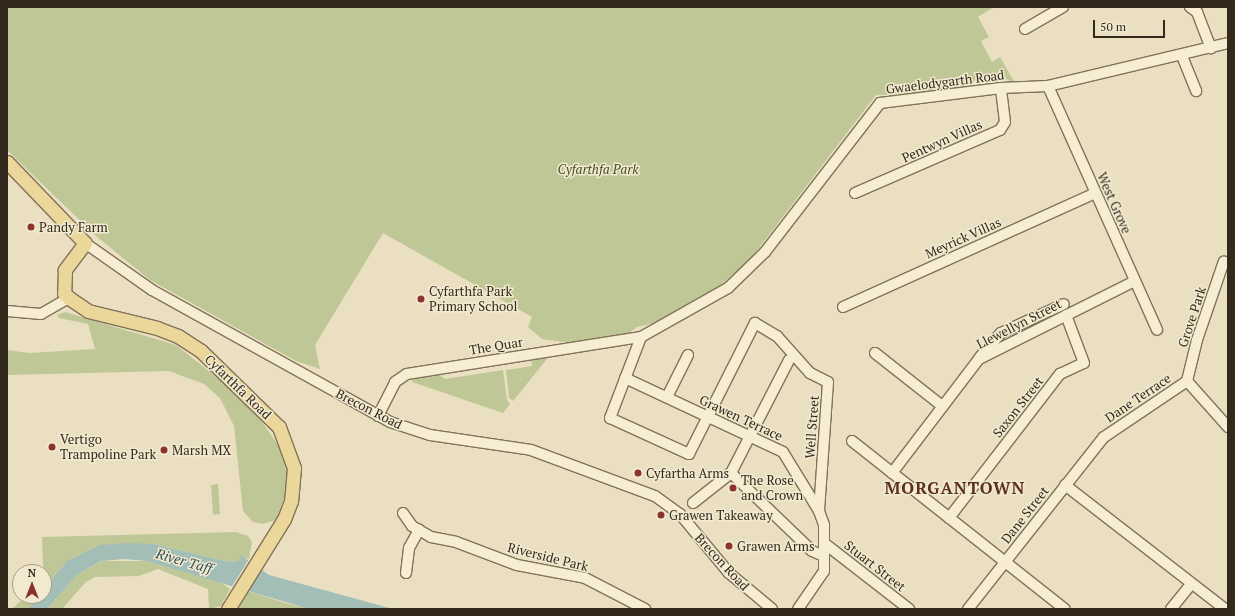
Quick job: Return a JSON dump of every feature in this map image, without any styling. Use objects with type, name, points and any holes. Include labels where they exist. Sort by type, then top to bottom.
[{"type":"main road","name":"Brecon Road","points":[[7,162],[85,243]]},
{"type":"main road","points":[[69,298],[64,293],[65,270],[85,243]]},
{"type":"main road","name":"Cyfarthfa Road","points":[[69,298],[88,311],[157,328],[178,336],[201,351],[279,426],[289,449],[294,484],[284,519],[236,593],[228,609]]},
{"type":"street","points":[[1026,29],[1063,7]]},
{"type":"street","points":[[1190,7],[1197,12],[1211,48]]},
{"type":"street","name":"Gwaelodygarth Road","points":[[641,337],[733,283],[765,252],[880,103],[1001,88],[1048,86],[1182,56],[1228,43]]},
{"type":"street","points":[[1182,56],[1196,91]]},
{"type":"street","name":"West Grove","points":[[1048,86],[1157,330]]},
{"type":"street","name":"Pentwyn Villas","points":[[855,193],[1000,130],[1005,122],[1001,88]]},
{"type":"street","name":"Meyrick Villas","points":[[843,307],[1095,193]]},
{"type":"street","name":"Brecon Road","points":[[85,243],[152,290],[378,416],[430,435],[542,453],[584,473],[655,496],[680,514],[729,573],[772,609]]},
{"type":"street","name":"Grove Park","points":[[1187,382],[1197,340],[1224,261]]},
{"type":"street","name":"Llewellyn Street","points":[[892,473],[979,359],[1134,281]]},
{"type":"street","points":[[7,311],[41,314],[69,298]]},
{"type":"street","points":[[979,359],[1000,333],[1064,304]]},
{"type":"street","name":"Saxon Street","points":[[949,518],[1060,374],[1084,363],[1066,315]]},
{"type":"street","name":"Well Street","points":[[707,416],[755,323],[777,336],[810,373],[828,382],[819,511],[824,543],[824,571],[798,609]]},
{"type":"street","points":[[641,337],[610,418],[689,454],[707,416]]},
{"type":"street","name":"The Quar","points":[[378,416],[395,382],[407,374],[641,337]]},
{"type":"street","points":[[875,353],[942,406]]},
{"type":"street","points":[[667,397],[688,355]]},
{"type":"street","points":[[693,503],[731,473],[789,360]]},
{"type":"street","name":"Grawen Terrace","points":[[625,378],[783,452],[819,511]]},
{"type":"street","points":[[1187,382],[1228,427]]},
{"type":"street","name":"Dane Terrace","points":[[1104,437],[1187,382]]},
{"type":"street","name":"Dane Street","points":[[968,609],[1104,437]]},
{"type":"street","points":[[852,441],[1065,609]]},
{"type":"street","points":[[731,473],[812,551],[824,556]]},
{"type":"street","points":[[1065,485],[1225,609]]},
{"type":"street","name":"Riverside Park","points":[[403,513],[419,530],[517,565],[585,578],[645,609]]},
{"type":"street","points":[[406,574],[409,548],[419,530]]},
{"type":"street","name":"Stuart Street","points":[[824,543],[909,609]]},
{"type":"street","points":[[1172,609],[1191,584]]},
{"type":"green space","name":"Cyfarthfa Park","points":[[7,7],[994,7],[978,17],[989,37],[981,41],[992,62],[1000,57],[1015,83],[997,75],[976,79],[965,91],[876,95],[749,261],[711,293],[659,322],[637,327],[623,337],[577,344],[542,339],[528,327],[532,317],[383,233],[315,345],[320,369],[296,361],[150,280],[96,236],[7,150]]},
{"type":"green space","points":[[65,312],[176,345],[248,402],[285,455],[287,490],[276,520],[263,524],[253,522],[243,511],[234,426],[220,398],[204,384],[169,371],[7,375],[7,350],[29,353],[95,349],[88,324],[59,318],[57,315]]},
{"type":"green space","points":[[551,354],[513,401],[509,398],[506,370],[532,366],[531,357]]},
{"type":"green space","points":[[503,370],[507,400],[510,404],[503,413],[412,382],[414,375],[434,371],[445,379]]},
{"type":"green space","points":[[218,484],[220,514],[213,515],[211,485]]},
{"type":"green space","points":[[236,532],[248,536],[252,542],[249,559],[241,556],[238,561],[229,562],[153,544],[99,545],[67,561],[52,579],[52,564],[43,564],[42,537]]},
{"type":"green space","points":[[102,561],[147,561],[220,582],[230,589],[221,606],[209,609],[208,589],[158,569],[139,576],[95,577],[86,582],[62,609],[47,609],[78,574]]},
{"type":"green space","points":[[248,591],[285,603],[309,609],[238,609]]},
{"type":"green space","points":[[17,604],[32,604],[28,609],[12,609]]},
{"type":"water","name":"River Taff","points":[[128,543],[153,544],[229,562],[238,561],[241,555],[269,575],[393,609],[309,609],[147,561],[125,559],[101,561],[78,574],[52,603],[52,579],[67,561],[99,545]]},
{"type":"water","points":[[32,604],[51,604],[47,609],[28,609]]},
{"type":"pier","points":[[249,559],[263,567],[247,593],[231,588]]},
{"type":"place","name":"Pandy Farm","points":[[31,227]]},
{"type":"place","name":"Cyfarthfa Park Primary School","points":[[421,299]]},
{"type":"place","name":"Vertigo Trampoline Park","points":[[52,447]]},
{"type":"place","name":"Marsh MX","points":[[164,450]]},
{"type":"place","name":"Cyfartha Arms","points":[[638,473]]},
{"type":"place","name":"The Rose and Crown","points":[[733,488]]},
{"type":"place","name":"Grawen Takeaway","points":[[661,515]]},
{"type":"place","name":"Grawen Arms","points":[[729,546]]},
{"type":"district","name":"MORGANTOWN","points":[[955,488]]}]
